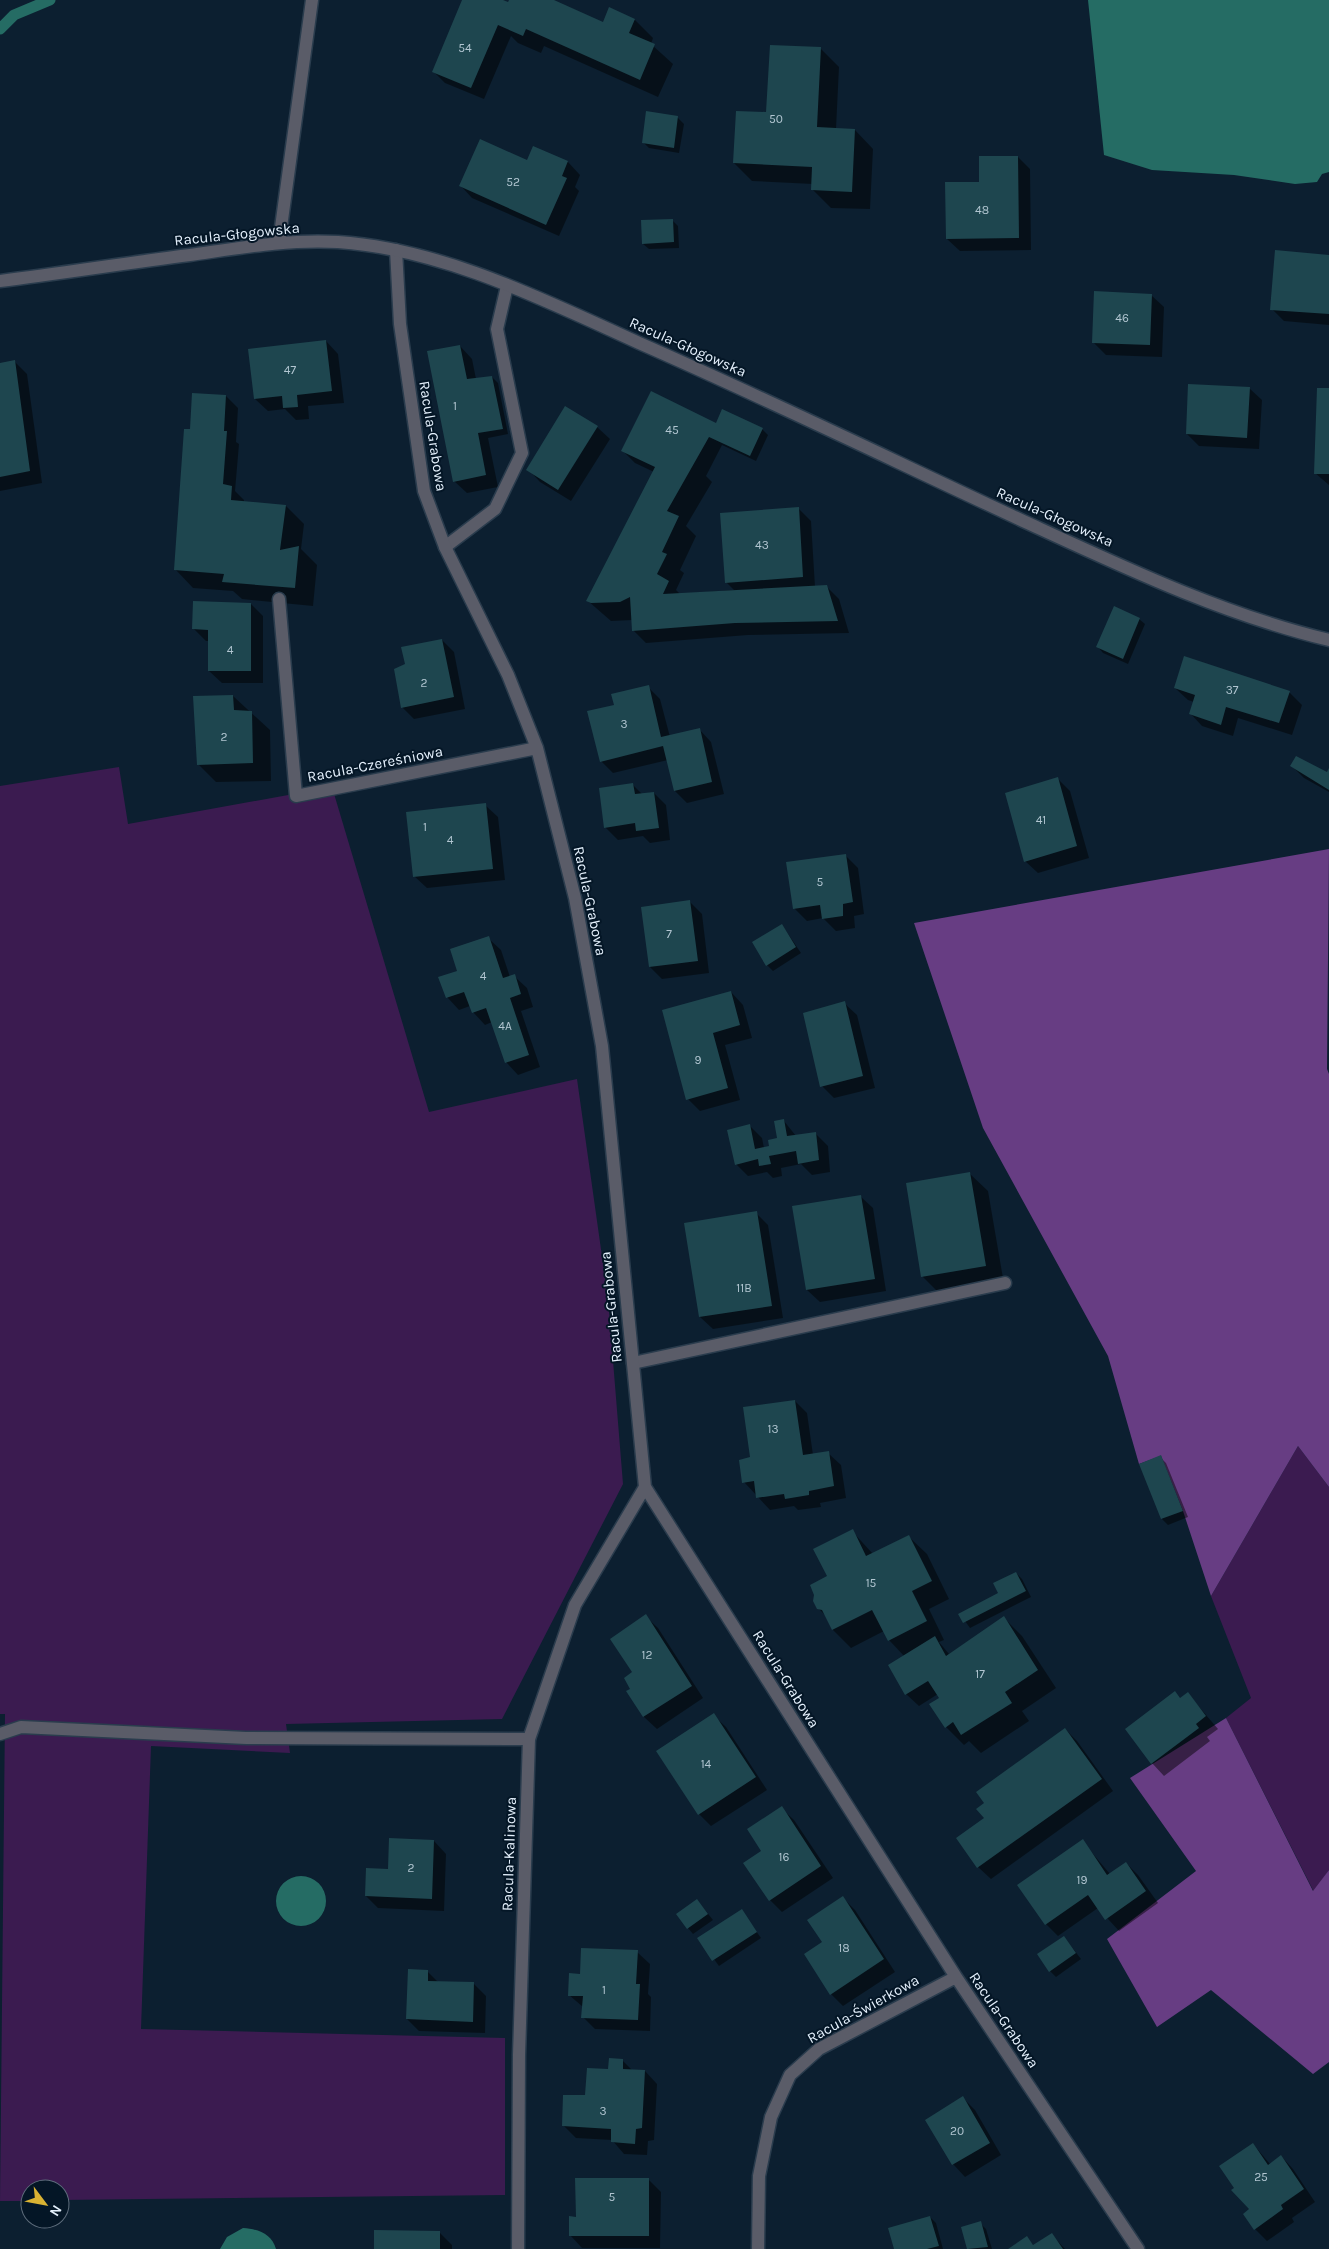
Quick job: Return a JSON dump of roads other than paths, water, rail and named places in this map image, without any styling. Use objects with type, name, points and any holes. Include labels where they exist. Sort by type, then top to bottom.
[{"type":"street","points":[[279,242],[312,0]]},
{"type":"street","name":"Racula-Głogowska","points":[[0,281],[279,242],[338,242],[396,250],[469,272],[507,286],[655,350],[1087,550],[1188,593],[1252,617],[1329,640]]},
{"type":"street","name":"Racula-Grabowa","points":[[396,250],[400,324],[424,491],[445,547],[508,675],[537,748],[576,898],[602,1046],[645,1487],[956,1977],[1138,2249]]},
{"type":"street","points":[[445,547],[495,509],[522,454],[497,329],[507,286]]},
{"type":"street","name":"Racula-Czereśniowa","points":[[279,599],[296,796],[537,748]]},
{"type":"street","points":[[633,1363],[1005,1283]]},
{"type":"street","name":"Racula-Kalinowa","points":[[518,2249],[519,2055],[529,1739],[575,1605],[645,1487]]},
{"type":"street","points":[[0,1734],[21,1727],[246,1738],[529,1739]]},
{"type":"street","name":"Racula-Świerkowa","points":[[758,2249],[759,2176],[771,2117],[790,2075],[819,2049],[956,1977]]},
{"type":"waterway","points":[[0,29],[14,15],[50,0]]}]
